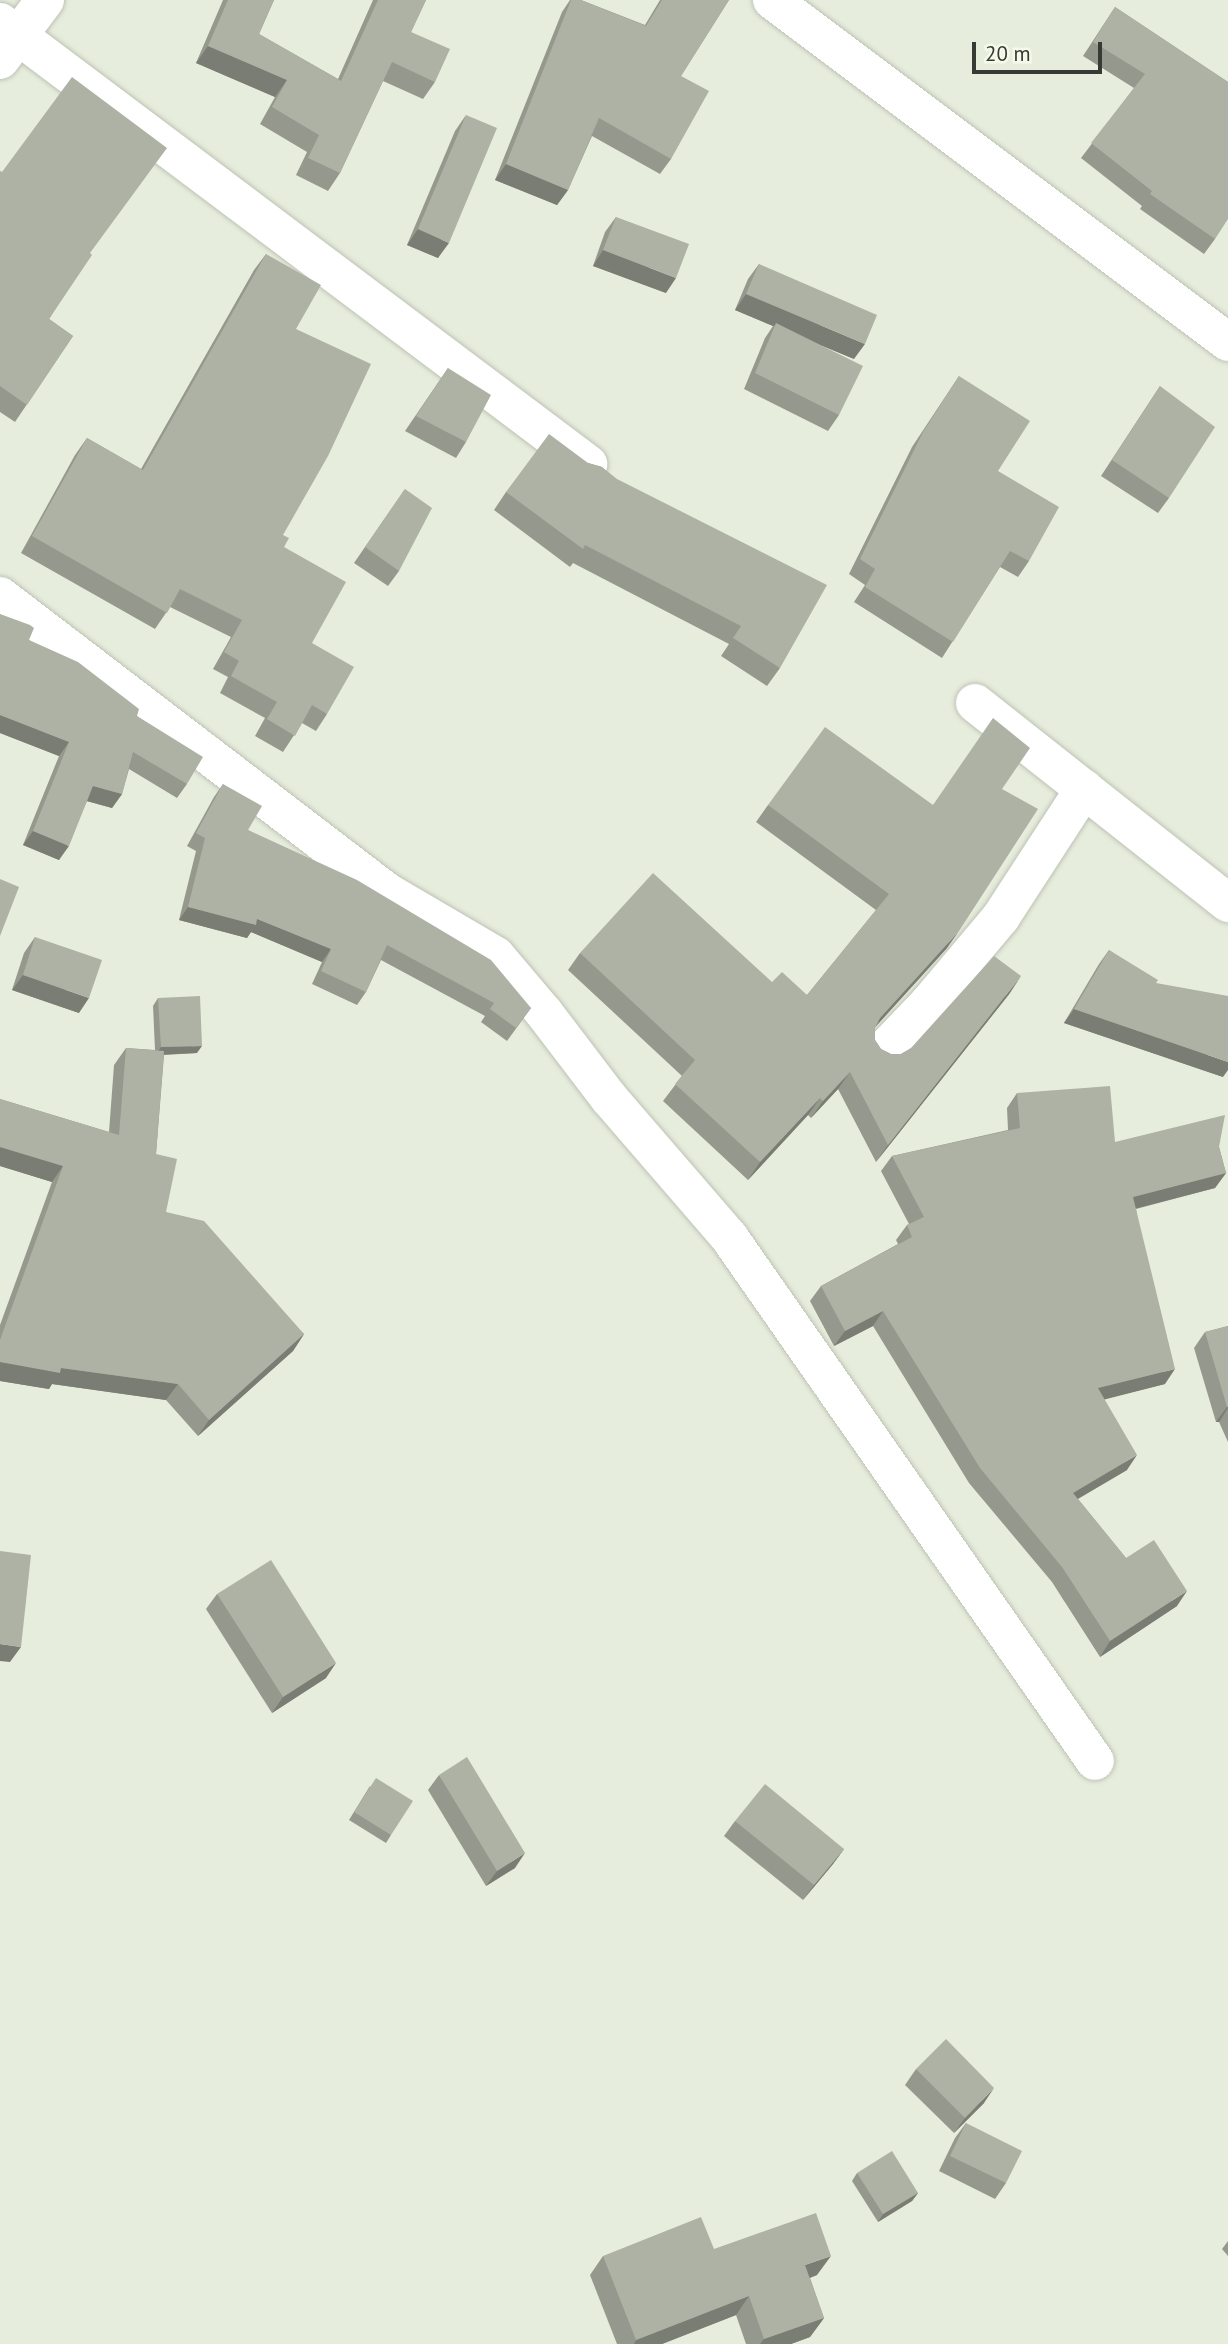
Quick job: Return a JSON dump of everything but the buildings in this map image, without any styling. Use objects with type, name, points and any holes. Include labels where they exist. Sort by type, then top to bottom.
[{"type":"street","points":[[46,0],[6,39],[588,464]]},
{"type":"street","points":[[772,0],[1228,342]]},
{"type":"street","points":[[0,596],[387,892],[496,956],[545,1014],[609,1098],[729,1237],[1095,1761]]},
{"type":"street","points":[[975,703],[1228,903]]},
{"type":"street","points":[[884,1051],[928,1004],[1001,917],[1084,789]]}]
